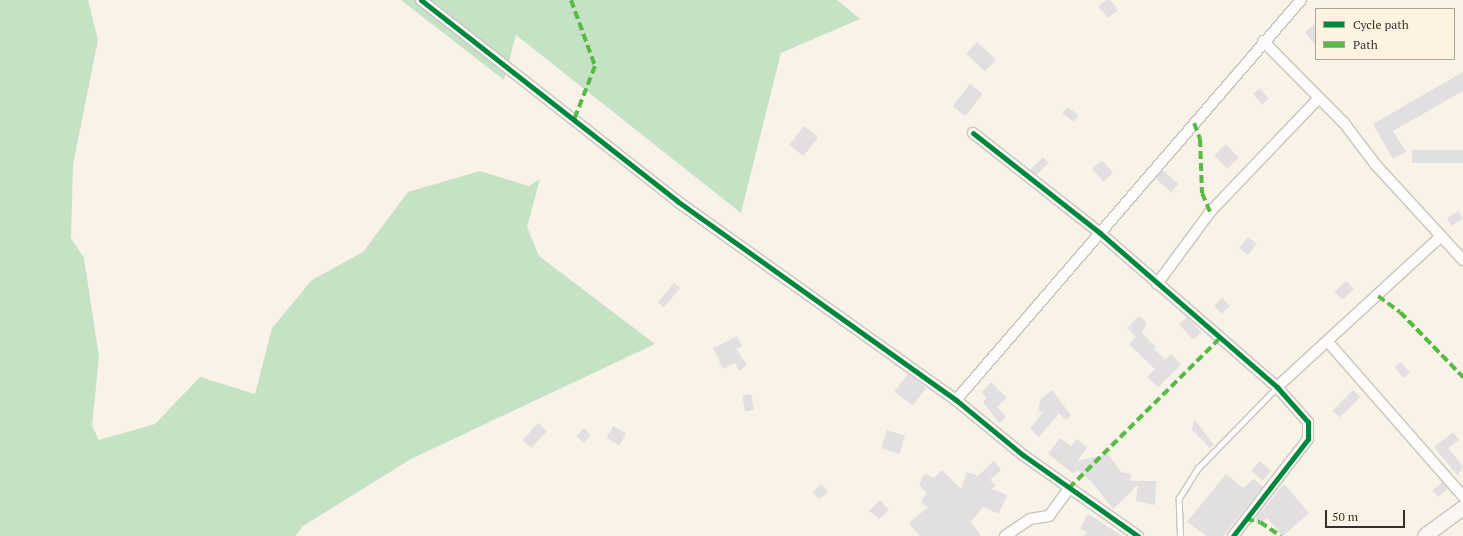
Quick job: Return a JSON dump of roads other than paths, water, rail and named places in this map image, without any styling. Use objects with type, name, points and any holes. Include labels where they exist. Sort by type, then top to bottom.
[{"type":"main road","points":[[1425,536],[1463,508]]},
{"type":"street","points":[[421,0],[677,201],[956,400],[1069,488],[1138,536]]},
{"type":"street","points":[[956,400],[1264,41],[1301,0]]},
{"type":"street","points":[[1264,41],[1319,98],[1440,237],[1463,260]]},
{"type":"street","points":[[1157,284],[1210,212],[1319,98]]},
{"type":"street","points":[[973,133],[1100,233],[1277,387],[1308,422],[1308,439],[1233,536]]},
{"type":"street","points":[[1277,387],[1328,342],[1440,237]]},
{"type":"street","points":[[1328,342],[1463,496]]},
{"type":"street","points":[[1005,536],[1030,519],[1050,516],[1069,488]]},
{"type":"lane","points":[[1180,536],[1179,498],[1198,468],[1277,387]]}]
